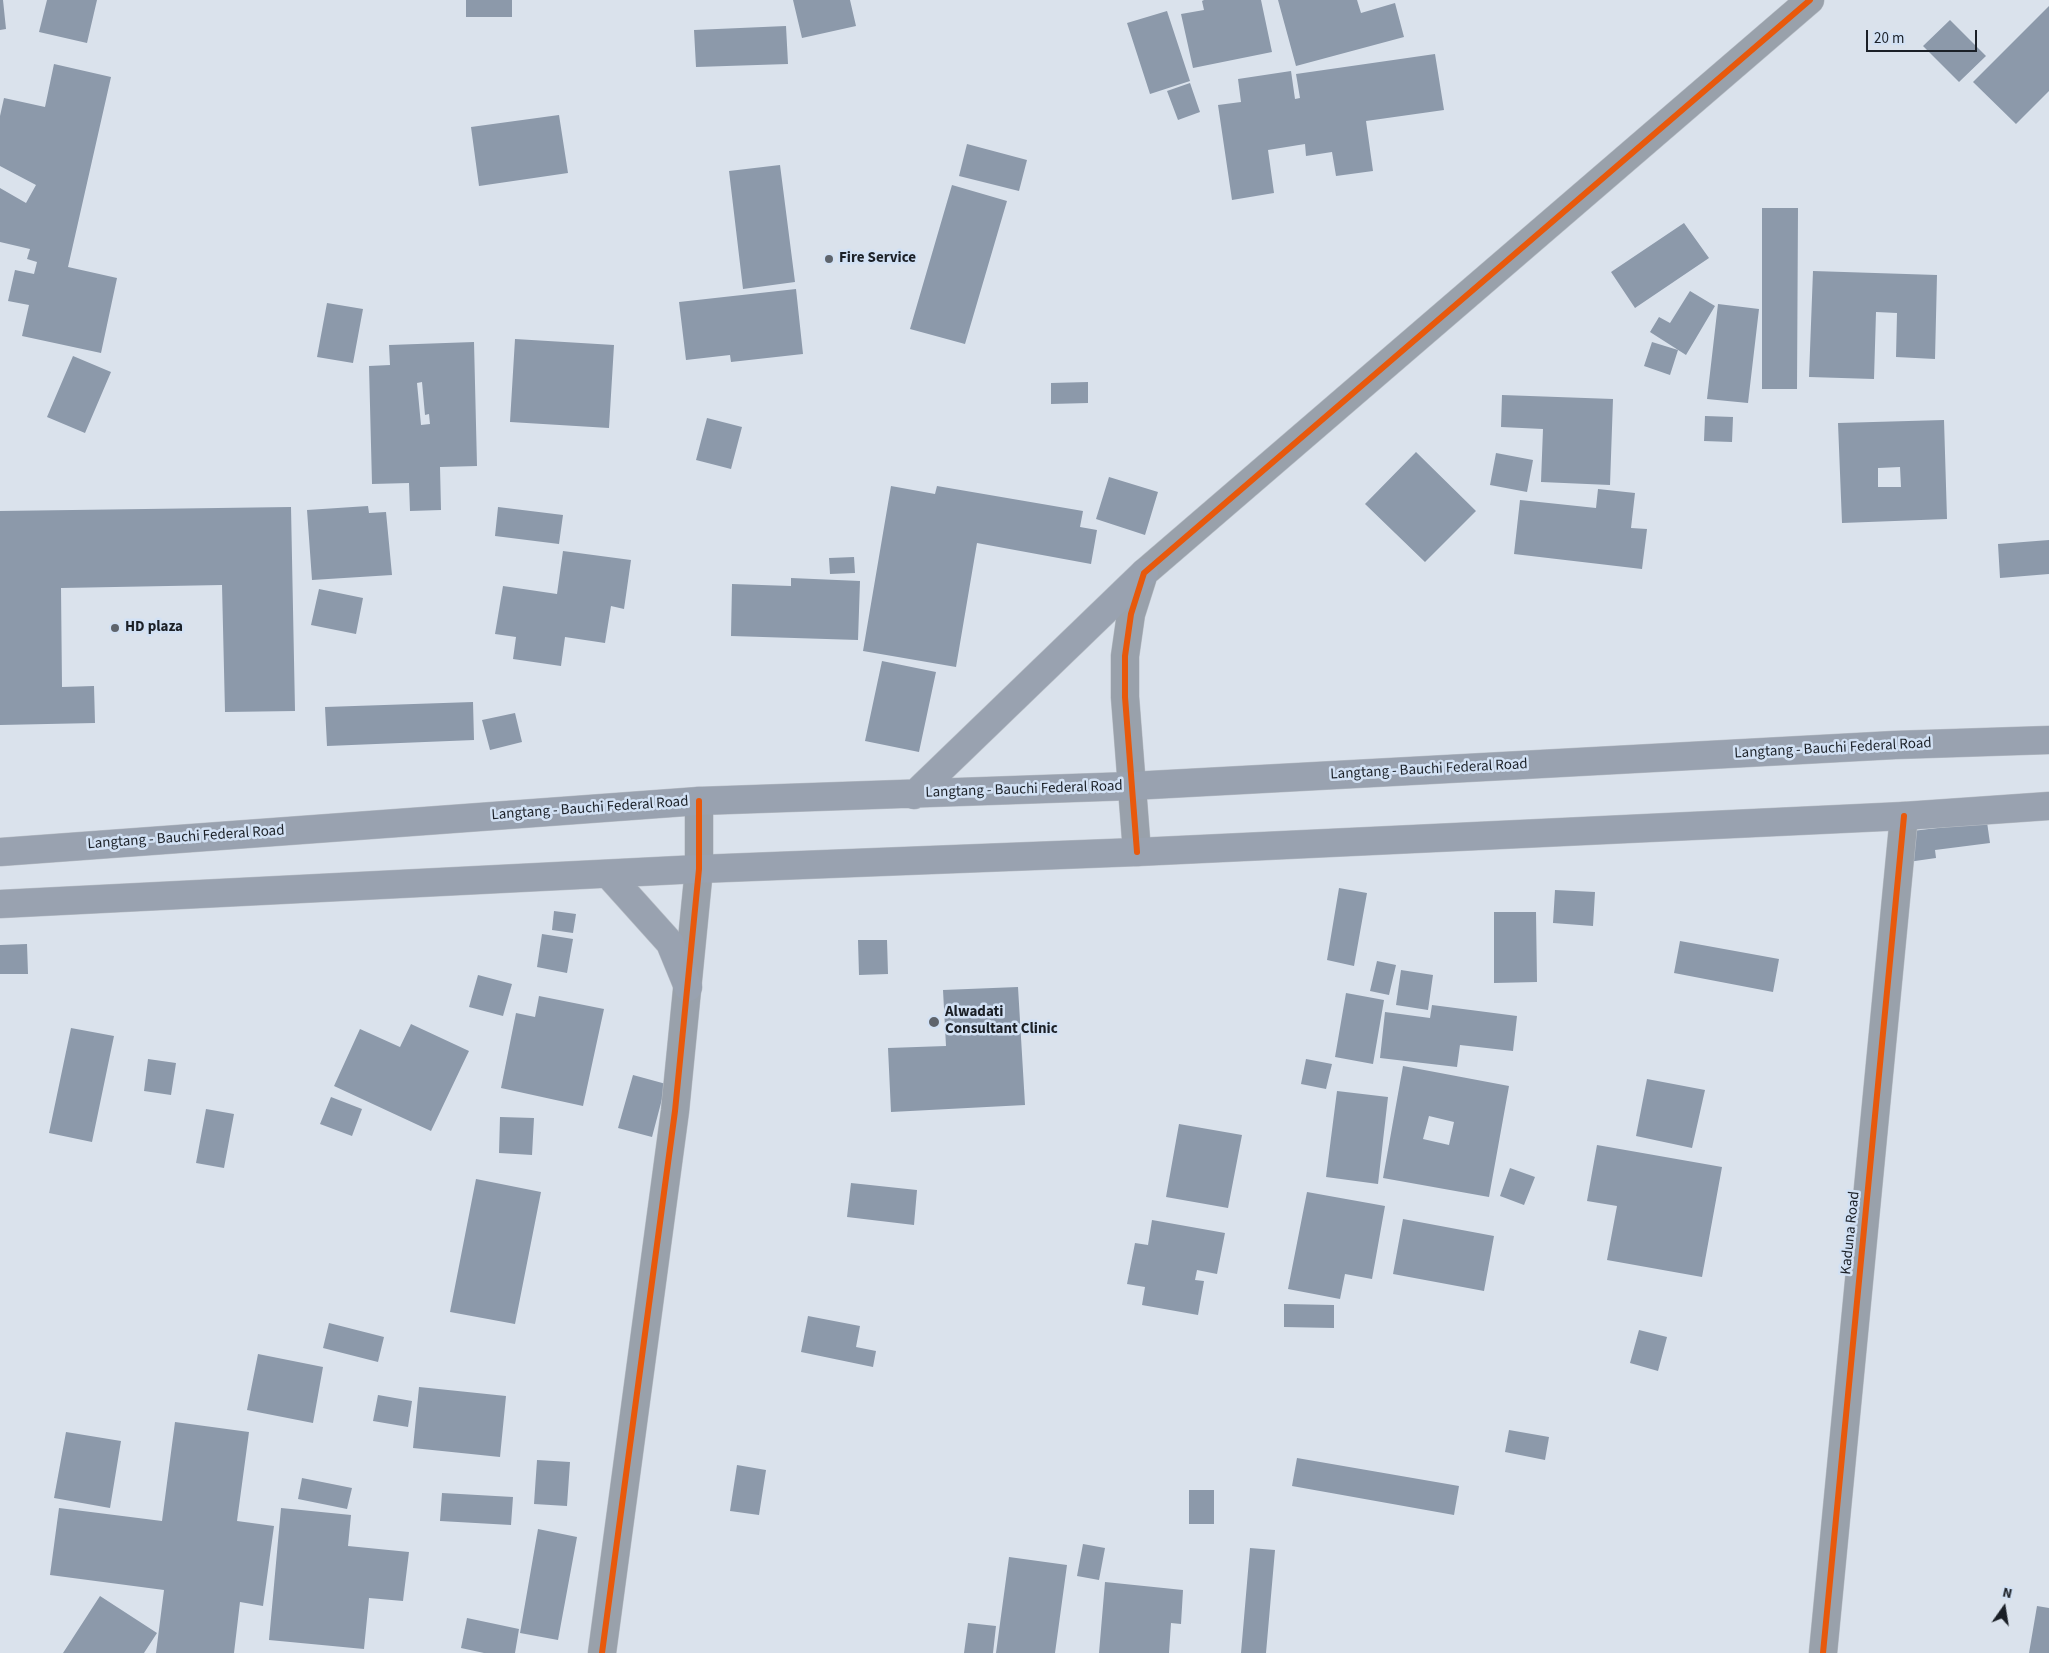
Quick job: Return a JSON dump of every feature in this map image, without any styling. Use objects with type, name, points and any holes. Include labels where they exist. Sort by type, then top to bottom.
[{"type":"main road","points":[[914,795],[1144,573]]},
{"type":"main road","name":"Langtang - Bauchi Federal Road","points":[[0,852],[698,801],[1132,786],[1885,746],[2049,740]]},
{"type":"main road","points":[[0,904],[699,869],[1137,852],[1904,816],[2049,806]]},
{"type":"main road","points":[[608,874],[670,943],[688,987]]},
{"type":"street","points":[[1137,852],[1125,697],[1125,656],[1131,614],[1144,573],[1810,0]]},
{"type":"street","points":[[602,1653],[675,1111],[699,869],[698,801]]},
{"type":"street","name":"Kaduna Road","points":[[1823,1653],[1904,816]]},
{"type":"building","points":[[0,0],[3,0],[6,29],[0,30]]},
{"type":"building","points":[[47,0],[97,0],[87,43],[39,32]]},
{"type":"building","points":[[466,0],[512,0],[512,17],[466,17]]},
{"type":"building","points":[[793,0],[850,0],[856,26],[802,38]]},
{"type":"building","points":[[1261,0],[1272,52],[1193,68],[1181,14],[1204,10],[1202,1]]},
{"type":"building","points":[[1278,0],[1357,0],[1361,13],[1395,3],[1404,37],[1296,66]]},
{"type":"building","points":[[2049,6],[2049,91],[2016,124],[1973,82]]},
{"type":"building","points":[[1167,11],[1190,81],[1150,94],[1127,23]]},
{"type":"building","points":[[1950,20],[1986,56],[1959,82],[1923,46]]},
{"type":"building","points":[[786,26],[788,64],[696,67],[694,30]]},
{"type":"building","points":[[1435,54],[1444,110],[1366,121],[1373,171],[1336,176],[1332,152],[1306,156],[1305,144],[1268,150],[1274,193],[1232,200],[1218,105],[1241,102],[1238,79],[1291,71],[1295,99],[1300,98],[1296,74]]},
{"type":"building","points":[[54,64],[111,77],[68,267],[117,278],[101,353],[22,336],[29,305],[8,301],[15,270],[34,274],[37,262],[27,259],[30,249],[0,242],[0,188],[26,203],[36,185],[0,166],[0,116],[4,98],[45,107]]},
{"type":"building","points":[[1190,83],[1200,112],[1178,120],[1167,91]]},
{"type":"building","points":[[559,115],[568,173],[479,186],[471,127]]},
{"type":"building","points":[[967,144],[1027,160],[1019,191],[959,176]]},
{"type":"building","points":[[780,165],[795,282],[743,289],[729,171]]},
{"type":"building","points":[[952,185],[1007,201],[965,344],[910,329]]},
{"type":"building","points":[[1762,208],[1798,208],[1797,389],[1762,389]]},
{"type":"building","points":[[1684,223],[1709,258],[1635,308],[1611,272]]},
{"type":"building","points":[[1813,271],[1937,275],[1935,359],[1896,357],[1897,313],[1876,312],[1874,379],[1809,377]]},
{"type":"building","points":[[796,289],[803,354],[731,362],[730,355],[686,360],[679,302]]},
{"type":"building","points":[[1690,291],[1715,306],[1686,355],[1650,332],[1659,317],[1670,323]]},
{"type":"building","points":[[327,303],[363,309],[353,363],[317,357]]},
{"type":"building","points":[[1718,304],[1759,309],[1748,403],[1707,399]]},
{"type":"building","points":[[515,339],[614,345],[609,428],[510,422]]},
{"type":"building","points":[[474,342],[477,466],[440,467],[441,510],[410,511],[409,483],[372,484],[369,366],[390,365],[389,345]],"holes":[[[422,382],[425,415],[429,414],[430,424],[421,425],[417,383]]]},
{"type":"building","points":[[1652,342],[1678,350],[1670,375],[1644,366]]},
{"type":"building","points":[[73,356],[111,372],[85,433],[47,417]]},
{"type":"building","points":[[1088,382],[1088,403],[1051,404],[1051,383]]},
{"type":"building","points":[[1502,395],[1613,399],[1610,485],[1541,482],[1543,429],[1501,427]]},
{"type":"building","points":[[1705,416],[1733,417],[1732,442],[1704,441]]},
{"type":"building","points":[[707,418],[742,427],[731,469],[696,460]]},
{"type":"building","points":[[1944,420],[1947,519],[1842,523],[1838,423]],"holes":[[[1900,467],[1901,487],[1878,487],[1878,468]]]},
{"type":"building","points":[[1416,452],[1476,511],[1425,562],[1365,504]]},
{"type":"building","points":[[1496,453],[1533,460],[1527,492],[1490,485]]},
{"type":"building","points":[[1109,477],[1158,492],[1145,535],[1096,519]]},
{"type":"building","points":[[891,486],[935,494],[937,486],[1083,511],[1080,527],[1097,530],[1091,564],[977,543],[956,667],[863,651]]},
{"type":"building","points":[[1598,489],[1635,493],[1631,528],[1647,529],[1642,569],[1514,554],[1520,500],[1596,508]]},
{"type":"building","points":[[368,506],[369,513],[386,512],[392,575],[312,580],[307,510]]},
{"type":"building","points":[[291,507],[295,711],[225,712],[222,585],[61,588],[62,687],[94,686],[95,723],[0,725],[0,511]]},
{"type":"building","points":[[498,507],[563,515],[559,544],[495,536]]},
{"type":"building","points":[[2049,540],[2049,574],[2000,578],[1998,544]]},
{"type":"building","points":[[563,551],[631,560],[624,609],[611,606],[605,643],[565,637],[561,666],[513,659],[516,637],[495,634],[503,586],[557,594]]},
{"type":"building","points":[[854,557],[855,573],[830,574],[829,558]]},
{"type":"building","points":[[791,578],[860,581],[858,640],[731,636],[732,584],[791,586]]},
{"type":"building","points":[[319,589],[363,598],[356,634],[311,625]]},
{"type":"building","points":[[882,661],[936,672],[919,752],[865,741]]},
{"type":"building","points":[[473,702],[474,740],[327,746],[325,707]]},
{"type":"building","points":[[515,713],[522,742],[490,750],[482,720]]},
{"type":"building","points":[[1987,822],[1990,843],[1935,850],[1936,858],[1908,862],[1904,832]]},
{"type":"building","points":[[1339,888],[1367,893],[1354,966],[1327,960]]},
{"type":"building","points":[[1555,890],[1595,892],[1593,926],[1553,923]]},
{"type":"building","points":[[554,911],[576,914],[573,933],[552,930]]},
{"type":"building","points":[[1494,912],[1536,912],[1537,982],[1494,983]]},
{"type":"building","points":[[542,934],[573,939],[567,973],[537,967]]},
{"type":"building","points":[[858,940],[887,940],[888,974],[859,975]]},
{"type":"building","points":[[1680,941],[1779,959],[1773,992],[1674,973]]},
{"type":"building","points":[[27,944],[28,974],[0,974],[0,945]]},
{"type":"building","points":[[1377,961],[1396,965],[1389,995],[1370,991]]},
{"type":"building","points":[[1401,970],[1433,975],[1428,1010],[1396,1005]]},
{"type":"building","points":[[478,975],[512,984],[503,1016],[469,1007]]},
{"type":"building","points":[[1018,987],[1025,1105],[891,1112],[888,1048],[946,1046],[943,990]]},
{"type":"building","points":[[1346,993],[1384,1000],[1373,1064],[1335,1057]]},
{"type":"building","points":[[539,996],[604,1009],[583,1106],[501,1088],[516,1013],[535,1017]]},
{"type":"building","points":[[1432,1005],[1517,1016],[1513,1051],[1460,1045],[1457,1067],[1380,1058],[1385,1012],[1430,1018]]},
{"type":"building","points":[[411,1024],[469,1051],[431,1131],[334,1086],[360,1029],[400,1047]]},
{"type":"building","points":[[71,1028],[114,1036],[92,1142],[49,1133]]},
{"type":"building","points":[[148,1059],[176,1063],[171,1095],[144,1091]]},
{"type":"building","points":[[1306,1059],[1332,1064],[1326,1089],[1301,1084]]},
{"type":"building","points":[[1403,1066],[1509,1086],[1489,1197],[1383,1178]],"holes":[[[1429,1116],[1454,1122],[1449,1145],[1423,1139]]]},
{"type":"building","points":[[633,1075],[666,1084],[652,1137],[618,1128]]},
{"type":"building","points":[[1647,1079],[1705,1090],[1692,1148],[1636,1136]]},
{"type":"building","points":[[1337,1091],[1388,1097],[1378,1184],[1326,1177]]},
{"type":"building","points":[[331,1097],[362,1109],[352,1136],[320,1124]]},
{"type":"building","points":[[206,1109],[234,1114],[224,1168],[196,1163]]},
{"type":"building","points":[[500,1117],[534,1118],[532,1155],[499,1153]]},
{"type":"building","points":[[1179,1124],[1242,1135],[1228,1208],[1166,1197]]},
{"type":"building","points":[[1597,1145],[1722,1167],[1702,1277],[1607,1260],[1617,1206],[1587,1201]]},
{"type":"building","points":[[1510,1168],[1535,1177],[1524,1205],[1500,1196]]},
{"type":"building","points":[[476,1179],[541,1192],[515,1324],[450,1312]]},
{"type":"building","points":[[851,1183],[917,1190],[914,1225],[847,1217]]},
{"type":"building","points":[[1307,1192],[1385,1206],[1372,1279],[1345,1274],[1340,1299],[1288,1289]]},
{"type":"building","points":[[1403,1219],[1494,1236],[1484,1291],[1393,1274]]},
{"type":"building","points":[[1152,1220],[1225,1233],[1217,1274],[1197,1270],[1195,1280],[1204,1281],[1198,1315],[1142,1305],[1145,1287],[1127,1284],[1135,1243],[1148,1245]]},
{"type":"building","points":[[1284,1304],[1334,1305],[1334,1328],[1284,1327]]},
{"type":"building","points":[[808,1316],[860,1326],[856,1347],[876,1351],[873,1367],[801,1352]]},
{"type":"building","points":[[329,1323],[384,1337],[378,1362],[323,1348]]},
{"type":"building","points":[[1639,1330],[1667,1337],[1658,1371],[1630,1363]]},
{"type":"building","points":[[258,1354],[323,1367],[313,1423],[247,1410]]},
{"type":"building","points":[[419,1387],[506,1396],[500,1457],[413,1448]]},
{"type":"building","points":[[378,1395],[412,1401],[408,1427],[373,1421]]},
{"type":"building","points":[[175,1422],[249,1432],[237,1521],[274,1526],[263,1606],[240,1602],[234,1653],[156,1653],[164,1590],[50,1575],[59,1508],[162,1521]]},
{"type":"building","points":[[1509,1430],[1549,1437],[1545,1460],[1505,1452]]},
{"type":"building","points":[[66,1432],[121,1441],[110,1508],[54,1498]]},
{"type":"building","points":[[1297,1458],[1459,1486],[1454,1515],[1292,1486]]},
{"type":"building","points":[[537,1460],[570,1462],[567,1506],[534,1504]]},
{"type":"building","points":[[737,1465],[766,1470],[759,1515],[730,1511]]},
{"type":"building","points":[[302,1478],[352,1488],[347,1509],[298,1499]]},
{"type":"building","points":[[1189,1490],[1214,1490],[1214,1524],[1189,1524]]},
{"type":"building","points":[[442,1493],[513,1497],[511,1525],[440,1521]]},
{"type":"building","points":[[281,1508],[351,1515],[348,1546],[409,1552],[403,1601],[369,1598],[364,1649],[269,1640]]},
{"type":"building","points":[[538,1529],[577,1537],[558,1640],[520,1633]]},
{"type":"building","points":[[1083,1544],[1105,1548],[1099,1580],[1077,1576]]},
{"type":"building","points":[[1250,1548],[1275,1550],[1266,1653],[1241,1653]]},
{"type":"building","points":[[1009,1557],[1067,1565],[1055,1653],[996,1653]]},
{"type":"building","points":[[1105,1582],[1183,1590],[1181,1624],[1171,1623],[1169,1653],[1099,1653]]},
{"type":"building","points":[[100,1596],[157,1633],[144,1653],[63,1653]]},
{"type":"building","points":[[2037,1606],[2049,1608],[2049,1653],[2029,1653]]},
{"type":"building","points":[[467,1618],[519,1629],[515,1653],[484,1653],[461,1648]]},
{"type":"building","points":[[968,1623],[996,1626],[993,1653],[964,1653]]},
{"type":"cycle path","points":[[1137,852],[1125,697],[1125,656],[1131,614],[1144,573],[1810,0]]},
{"type":"cycle path","points":[[602,1653],[675,1111],[699,869],[699,801]]},
{"type":"cycle path","points":[[1823,1653],[1904,816]]},
{"type":"place","name":"Fire Service","points":[[829,259]]},
{"type":"place","name":"HD plaza","points":[[115,628]]},
{"type":"place","name":"Alwadati Consultant Clinic","points":[[934,1022]]}]
